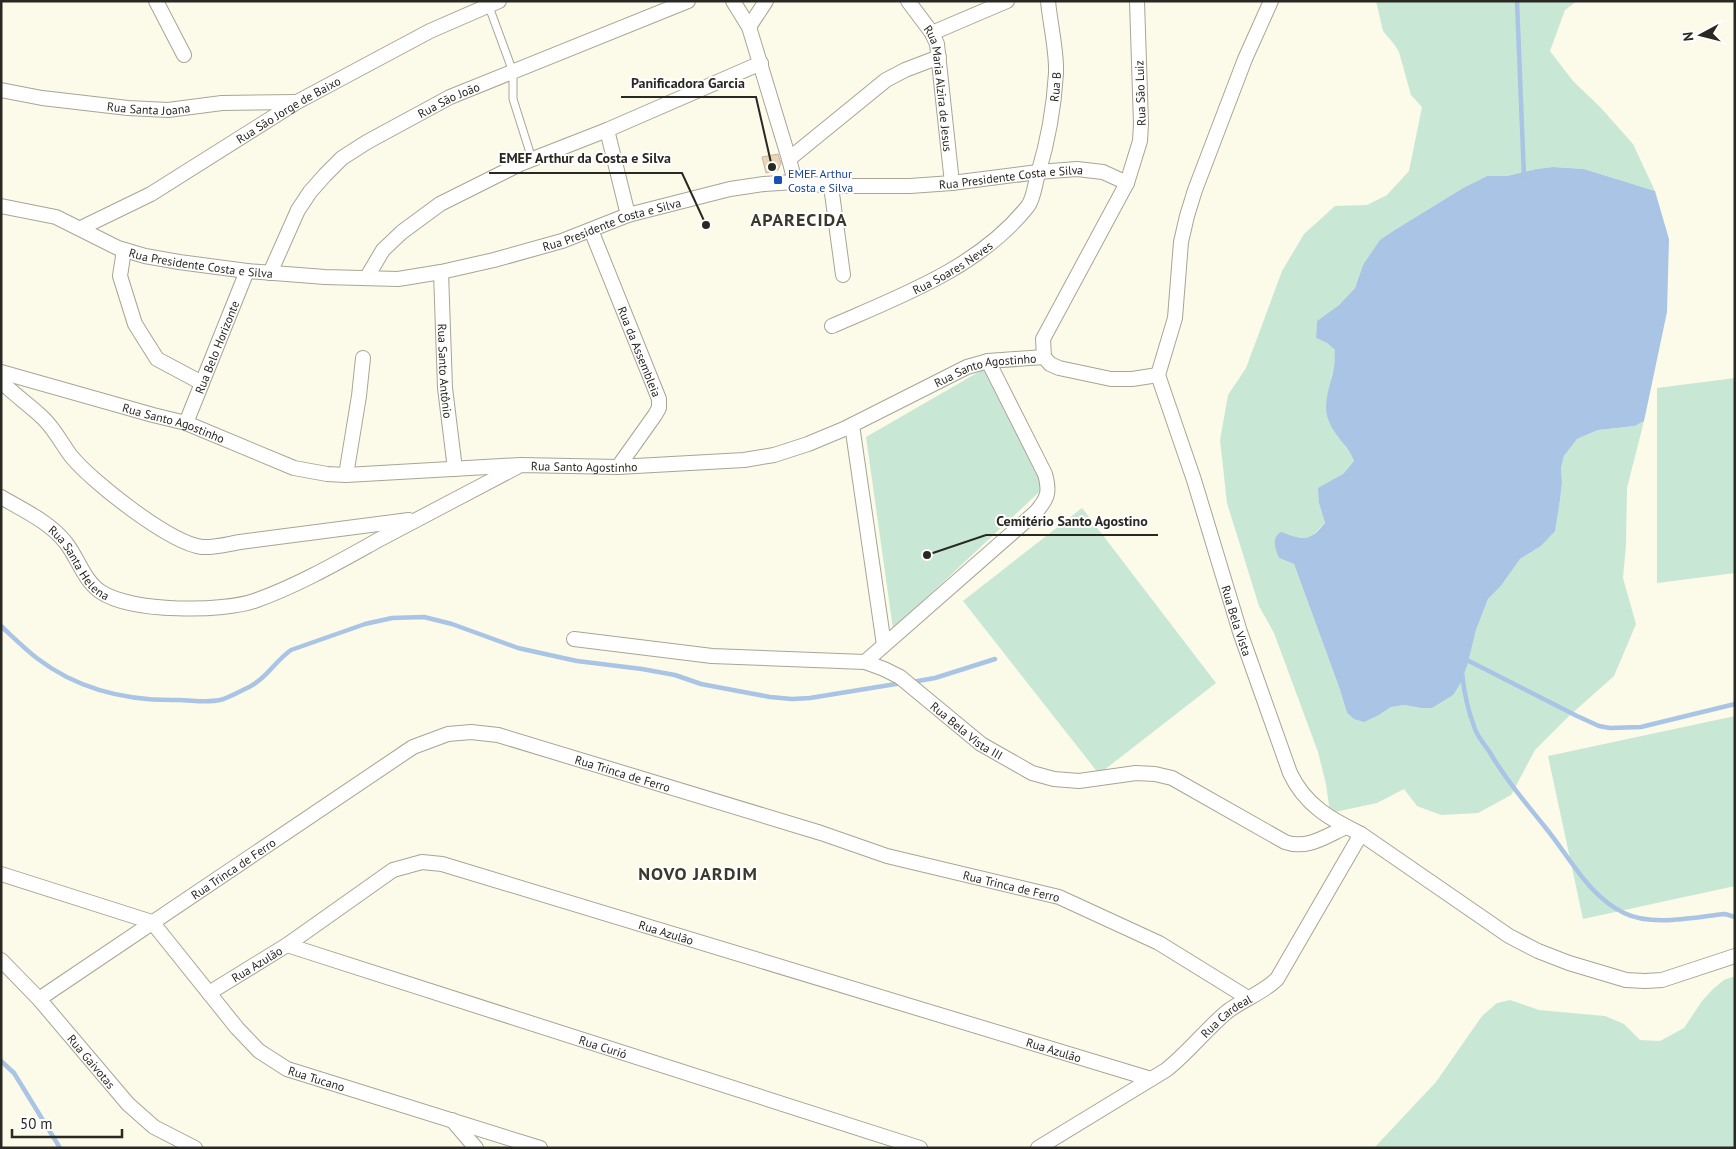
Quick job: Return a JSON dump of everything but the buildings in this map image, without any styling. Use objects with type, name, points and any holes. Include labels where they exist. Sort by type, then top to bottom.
[{"type":"street","points":[[156,1],[184,55]]},
{"type":"street","name":"Rua São João","points":[[270,273],[298,210],[325,174],[342,158],[367,142],[450,97],[688,1]]},
{"type":"street","points":[[733,1],[749,27],[795,182]]},
{"type":"street","points":[[749,27],[766,1]]},
{"type":"street","name":"Rua Maria Alzira de Jesus","points":[[908,1],[932,33],[937,44],[952,183]]},
{"type":"street","points":[[932,33],[1007,1]]},
{"type":"street","name":"Rua B","points":[[1038,172],[1044,157],[1052,115],[1056,71],[1048,1]]},
{"type":"street","name":"Rua São Luiz","points":[[1127,182],[1140,141],[1141,124],[1137,1]]},
{"type":"street","points":[[1158,375],[1175,318],[1181,242],[1190,207],[1245,60],[1271,1]]},
{"type":"street","name":"Rua São Jorge de Baixo","points":[[81,228],[151,194],[297,102],[430,31],[491,3]]},
{"type":"street","points":[[789,159],[886,80],[905,70],[939,57]]},
{"type":"street","points":[[367,277],[383,250],[402,232],[440,204],[532,159],[607,130],[761,63]]},
{"type":"street","name":"Rua Santa Joana","points":[[1,90],[42,98],[128,108],[168,110],[222,103],[297,102]]},
{"type":"street","points":[[607,130],[628,215]]},
{"type":"street","name":"Rua Presidente Costa e Silva","points":[[1,206],[56,217],[124,250],[180,262],[270,273],[398,279],[494,260],[591,230],[628,215],[730,189],[764,184],[795,182],[831,186],[910,186],[1077,169],[1103,172],[1127,182]]},
{"type":"street","name":"Rua Soares Neves","points":[[832,326],[924,286],[966,261],[1002,233],[1029,204],[1038,172]]},
{"type":"street","points":[[1044,357],[1043,339],[1127,182]]},
{"type":"street","points":[[831,186],[843,275]]},
{"type":"street","name":"Rua da Assembleia","points":[[591,230],[659,399],[659,408],[655,415],[618,467]]},
{"type":"street","points":[[124,250],[120,276],[135,324],[157,359],[202,383]]},
{"type":"street","name":"Rua Belo Horizonte","points":[[186,422],[247,271]]},
{"type":"street","name":"Rua Santo Antônio","points":[[441,272],[444,388],[454,469]]},
{"type":"street","name":"Rua Santo Agostinho","points":[[1,372],[153,415],[186,422],[294,468],[327,474],[346,475],[520,465],[618,467],[744,460],[774,455],[808,444],[852,425],[967,367],[988,362],[1044,357],[1050,364],[1059,368],[1111,379],[1132,379],[1158,375]]},
{"type":"street","points":[[346,475],[360,396],[363,358]]},
{"type":"street","points":[[865,662],[1036,512],[1044,502],[1049,488],[1046,474],[988,362]]},
{"type":"street","name":"Rua Bela Vista","points":[[1158,375],[1194,480],[1240,632],[1290,773],[1302,793],[1314,806],[1346,827],[1361,834],[1509,936],[1538,951],[1569,963],[1626,980],[1645,981],[1662,980],[1735,956]]},
{"type":"street","points":[[1,381],[12,393],[44,419],[71,456],[89,474],[143,517],[180,540],[202,547],[221,546],[417,519]]},
{"type":"street","points":[[852,425],[884,645]]},
{"type":"street","name":"Rua Santa Helena","points":[[1,497],[48,526],[65,541],[88,578],[100,592],[117,600],[138,605],[166,608],[226,606],[255,601],[317,573],[520,465]]},
{"type":"street","name":"Rua Bela Vista III","points":[[574,639],[712,656],[865,662],[900,677],[981,744],[1032,773],[1054,779],[1080,781],[1136,773],[1155,774],[1172,778],[1293,845],[1312,843],[1346,827]]},
{"type":"street","name":"Rua Trinca de Ferro","points":[[39,999],[413,747],[448,734],[471,732],[498,735],[820,833],[887,856],[1059,897],[1159,943],[1248,998]]},
{"type":"street","name":"Rua Cardeal","points":[[1038,1148],[1179,1060],[1227,1012],[1270,986],[1283,971],[1361,834]]},
{"type":"street","name":"Rua Azulão","points":[[209,993],[287,945],[393,870],[422,862],[442,864],[1151,1079]]},
{"type":"street","points":[[1,874],[152,922]]},
{"type":"street","name":"Rua Tucano","points":[[152,922],[259,1051],[287,1069],[540,1148]]},
{"type":"street","name":"Rua Curió","points":[[287,945],[920,1148]]},
{"type":"street","name":"Rua Gaivotas","points":[[1,960],[39,999],[128,1104],[154,1127],[195,1148]]},
{"type":"street","points":[[450,1119],[476,1148]]},
{"type":"lane","points":[[491,3],[513,72],[513,99],[532,159]]},
{"type":"green space","points":[[1376,1],[1577,1],[1565,10],[1550,51],[1573,81],[1601,108],[1633,144],[1655,191],[1584,169],[1553,167],[1507,176],[1487,176],[1463,188],[1398,228],[1363,265],[1355,288],[1339,305],[1317,321],[1316,338],[1327,343],[1335,350],[1331,379],[1345,446],[1354,461],[1343,474],[1327,484],[1319,503],[1325,523],[1310,538],[1301,539],[1279,558],[1294,564],[1347,713],[1354,719],[1379,715],[1391,707],[1405,705],[1421,708],[1471,647],[1488,599],[1501,586],[1520,559],[1541,546],[1554,531],[1560,500],[1561,468],[1564,456],[1577,439],[1598,430],[1635,426],[1644,421],[1627,488],[1626,545],[1623,578],[1636,624],[1614,676],[1569,716],[1535,750],[1511,795],[1478,813],[1441,815],[1417,806],[1404,789],[1377,803],[1330,813],[1326,784],[1318,752],[1274,633],[1259,606],[1227,503],[1220,440],[1228,395],[1246,368],[1282,271],[1304,234],[1335,206],[1367,205],[1387,195],[1409,171],[1422,107],[1411,95],[1399,52],[1383,31]]},
{"type":"green space","points":[[989,366],[1051,481],[893,629],[866,437]]},
{"type":"green space","points":[[1735,378],[1735,573],[1657,583],[1657,388]]},
{"type":"green space","points":[[1082,508],[1216,683],[1099,774],[963,601]]},
{"type":"green space","points":[[1735,716],[1735,886],[1583,919],[1548,756]]},
{"type":"green space","points":[[1735,976],[1735,1148],[1374,1148],[1436,1082],[1482,1016],[1497,1003],[1510,1000],[1539,1010],[1605,1016],[1624,1024],[1640,1040],[1660,1041],[1684,1028],[1702,1001],[1713,989],[1724,980]]},
{"type":"water","points":[[1553,167],[1584,169],[1655,191],[1669,239],[1667,312],[1644,421],[1635,426],[1598,430],[1577,439],[1564,456],[1561,468],[1562,483],[1555,531],[1541,546],[1520,559],[1501,586],[1488,599],[1476,630],[1467,666],[1460,684],[1453,695],[1432,708],[1405,705],[1391,707],[1364,722],[1354,719],[1347,713],[1294,564],[1279,558],[1275,544],[1276,537],[1281,532],[1300,538],[1310,537],[1325,523],[1319,503],[1318,488],[1343,474],[1354,461],[1349,450],[1330,425],[1326,412],[1335,350],[1327,343],[1316,338],[1317,321],[1339,305],[1355,288],[1363,265],[1380,240],[1398,228],[1463,188],[1487,176],[1507,176]]},
{"type":"waterway","points":[[1517,1],[1524,177]]},
{"type":"waterway","points":[[1,626],[38,659],[70,679],[123,696],[159,700],[215,701],[223,699],[259,681],[291,650],[365,624],[392,618],[424,617],[452,624],[518,648],[577,661],[675,675],[701,684],[770,697],[810,698],[902,683]]},
{"type":"waterway","points":[[912,682],[935,678],[995,659]]},
{"type":"waterway","points":[[1465,659],[1577,716],[1599,726],[1610,728],[1641,727],[1735,704]]},
{"type":"waterway","points":[[1462,673],[1468,708],[1479,738],[1516,791],[1554,838],[1580,875],[1600,897],[1624,913],[1647,919],[1674,920],[1725,914],[1735,917]]},
{"type":"waterway","points":[[1,1061],[14,1073],[60,1148]]},
{"type":"place","name":"Panificadora Garcia","points":[[772,167]]},
{"type":"place","name":"EMEF Arthur Costa e Silva","points":[[778,180]]},
{"type":"place","name":"EMEF Arthur da Costa e Silva","points":[[706,225]]},
{"type":"place","name":"Cemitério Santo Agostino","points":[[927,555]]},
{"type":"district","name":"APARECIDA","points":[[799,219]]},
{"type":"district","name":"NOVO JARDIM","points":[[698,873]]}]
